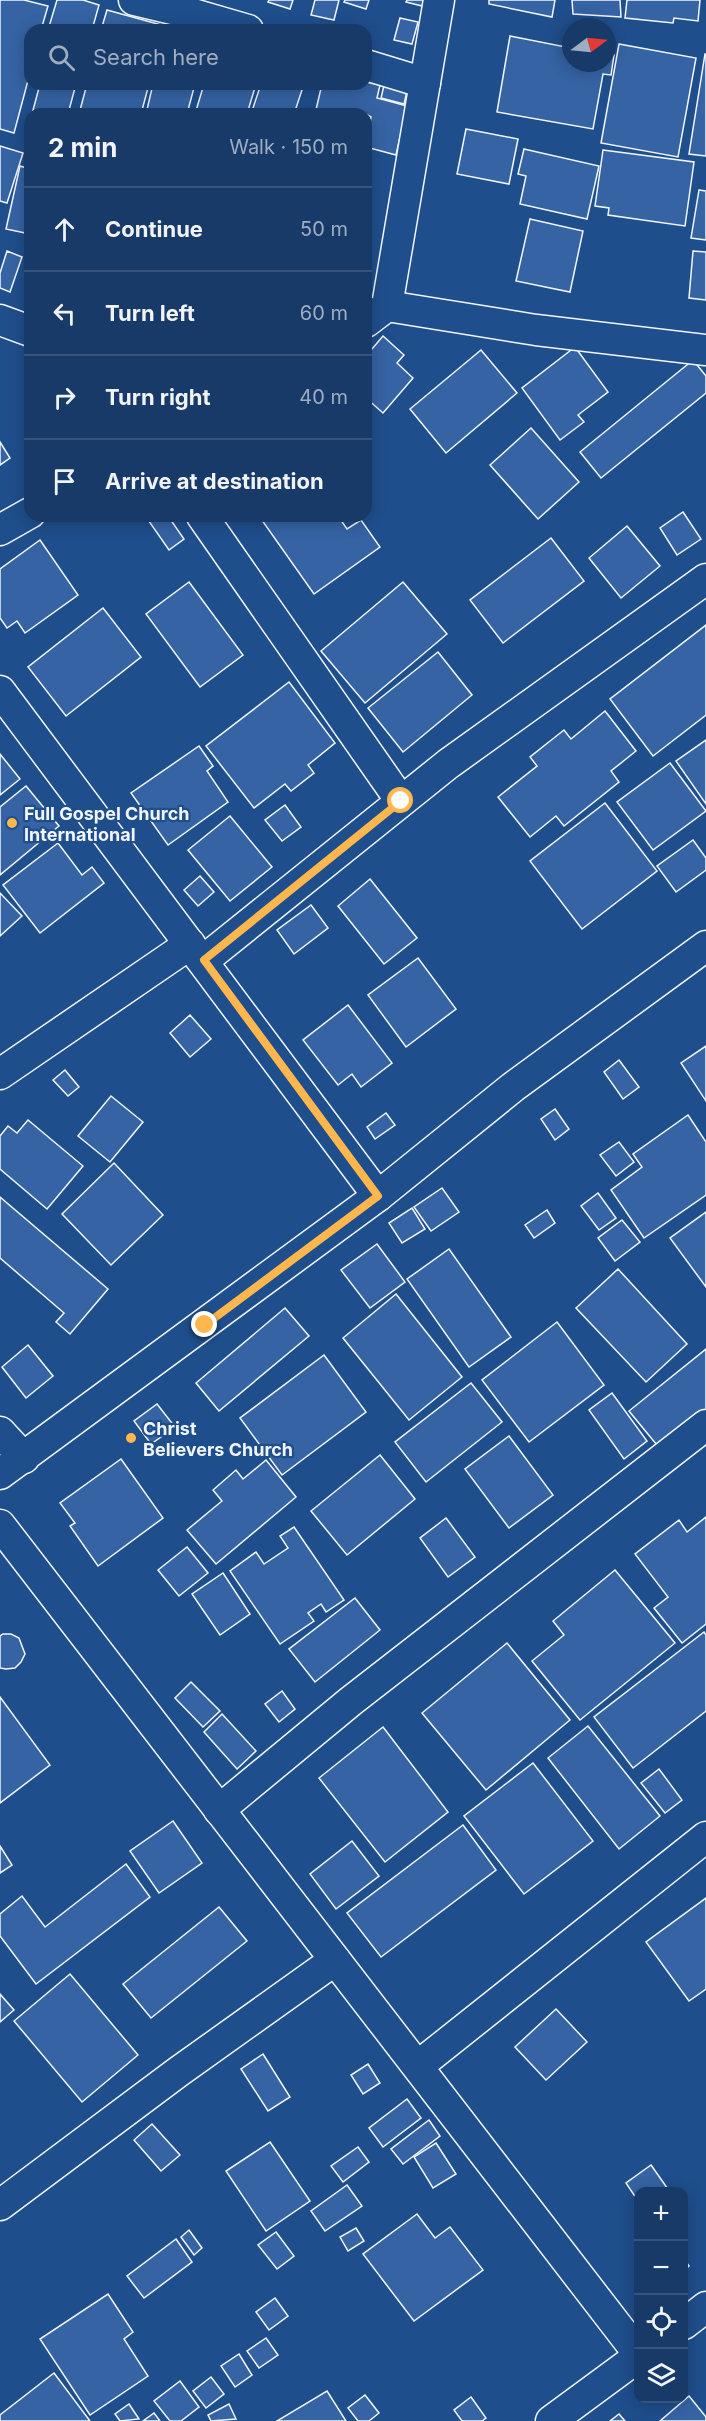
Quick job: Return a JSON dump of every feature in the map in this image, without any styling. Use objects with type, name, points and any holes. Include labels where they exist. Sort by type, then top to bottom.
[{"type":"street","points":[[134,0],[227,24]]},
{"type":"street","points":[[439,0],[425,83],[377,314],[706,350]]},
{"type":"street","points":[[372,67],[425,83]]},
{"type":"street","points":[[0,320],[24,329]]},
{"type":"street","points":[[0,530],[24,516]]},
{"type":"street","points":[[206,522],[401,801]]},
{"type":"street","points":[[0,1074],[197,952],[448,764],[706,579]]},
{"type":"street","points":[[3,702],[197,952],[378,1196]]},
{"type":"street","points":[[0,1474],[378,1196],[513,1087],[706,946]]},
{"type":"street","points":[[219,1810],[351,1701],[706,1425]]},
{"type":"street","points":[[0,1432],[24,1458]]},
{"type":"street","points":[[0,1525],[634,2349]]},
{"type":"street","points":[[417,2066],[706,1837]]},
{"type":"street","points":[[0,2205],[178,2072],[335,1960]]},
{"type":"street","points":[[688,2321],[706,2307]]},
{"type":"street","points":[[551,2421],[634,2359]]},
{"type":"building","points":[[0,0],[24,0],[48,6],[43,24],[24,24],[25,90],[14,133],[0,129]]},
{"type":"building","points":[[57,0],[83,0],[99,5],[94,24],[50,24]]},
{"type":"building","points":[[269,0],[293,0],[290,9],[268,2]]},
{"type":"building","points":[[315,0],[339,0],[334,20],[311,15]]},
{"type":"building","points":[[345,0],[369,0],[366,9],[344,2]]},
{"type":"building","points":[[407,0],[427,0],[426,7],[406,2]]},
{"type":"building","points":[[489,0],[555,0],[552,17],[489,4]]},
{"type":"building","points":[[572,0],[620,0],[621,17],[573,14]]},
{"type":"building","points":[[627,0],[700,0],[698,21],[674,18],[673,23],[625,18]]},
{"type":"building","points":[[107,10],[158,24],[103,24]]},
{"type":"building","points":[[400,18],[418,22],[412,44],[394,40]]},
{"type":"building","points":[[510,36],[562,46],[562,72],[611,72],[611,75],[603,74],[593,129],[497,112]]},
{"type":"building","points":[[619,44],[696,58],[678,157],[601,143],[614,72],[616,72]]},
{"type":"building","points":[[706,54],[706,156],[689,154]]},
{"type":"building","points":[[385,81],[408,87],[404,104],[381,98]]},
{"type":"building","points":[[372,83],[380,85],[377,98],[407,106],[396,155],[372,149],[372,108],[316,108],[321,90],[372,90]]},
{"type":"building","points":[[38,90],[74,90],[70,108],[34,108]]},
{"type":"building","points":[[85,90],[147,90],[143,108],[81,108]]},
{"type":"building","points":[[152,90],[193,90],[189,108],[147,108]]},
{"type":"building","points":[[202,90],[254,90],[249,108],[197,108]]},
{"type":"building","points":[[259,90],[302,90],[296,108],[253,108]]},
{"type":"building","points":[[466,129],[518,139],[509,184],[457,174]]},
{"type":"building","points":[[0,146],[23,153],[7,203],[0,201]]},
{"type":"building","points":[[524,149],[599,166],[587,219],[520,204],[526,176],[518,174]]},
{"type":"building","points":[[603,150],[694,162],[685,226],[608,215],[609,208],[595,206]]},
{"type":"building","points":[[20,166],[24,167],[24,233],[6,229]]},
{"type":"building","points":[[699,190],[706,191],[706,240],[691,238]]},
{"type":"building","points":[[530,219],[583,231],[570,292],[516,281]]},
{"type":"building","points":[[7,251],[22,257],[10,292],[0,288],[0,273]]},
{"type":"building","points":[[693,251],[706,252],[706,300],[689,298]]},
{"type":"building","points":[[383,336],[404,355],[397,363],[413,378],[383,413],[372,403],[372,349]]},
{"type":"building","points":[[575,347],[608,392],[578,415],[584,422],[560,440],[522,388]]},
{"type":"building","points":[[481,350],[517,393],[446,453],[410,409]]},
{"type":"building","points":[[693,360],[706,376],[706,393],[601,478],[580,452]]},
{"type":"building","points":[[531,428],[579,482],[538,519],[490,465]]},
{"type":"building","points":[[0,442],[10,458],[0,465]]},
{"type":"building","points":[[683,512],[701,539],[677,555],[660,528]]},
{"type":"building","points":[[149,522],[172,522],[184,539],[169,550]]},
{"type":"building","points":[[263,522],[342,522],[347,529],[358,522],[362,522],[380,547],[314,594]]},
{"type":"building","points":[[627,526],[660,566],[621,598],[589,558]]},
{"type":"building","points":[[551,538],[584,581],[503,643],[470,600]]},
{"type":"building","points":[[40,540],[78,595],[25,633],[17,621],[7,628],[0,618],[0,569]]},
{"type":"building","points":[[189,582],[243,655],[200,687],[146,614]]},
{"type":"building","points":[[403,582],[447,634],[365,703],[321,651]]},
{"type":"building","points":[[103,608],[141,657],[66,716],[28,667]]},
{"type":"building","points":[[706,625],[706,715],[653,756],[610,699]]},
{"type":"building","points":[[438,652],[472,695],[403,752],[368,708]]},
{"type":"building","points":[[289,682],[335,743],[308,765],[314,773],[291,791],[285,784],[254,808],[206,746]]},
{"type":"building","points":[[605,711],[636,751],[611,771],[619,782],[564,826],[556,816],[530,837],[498,797],[537,766],[530,757],[564,730],[571,739]]},
{"type":"building","points":[[706,740],[706,804],[676,761]]},
{"type":"building","points":[[199,746],[213,766],[207,771],[228,802],[168,845],[131,793]]},
{"type":"building","points":[[0,754],[20,779],[0,795]]},
{"type":"building","points":[[670,763],[706,811],[653,850],[617,802]]},
{"type":"building","points":[[26,786],[59,826],[0,875],[0,807]]},
{"type":"building","points":[[605,803],[657,871],[582,929],[530,861]]},
{"type":"building","points":[[285,805],[301,827],[282,841],[265,820]]},
{"type":"building","points":[[230,816],[272,867],[230,901],[188,850]]},
{"type":"building","points":[[693,840],[706,858],[706,870],[676,892],[657,866]]},
{"type":"building","points":[[58,843],[82,875],[92,867],[104,883],[40,933],[3,885]]},
{"type":"building","points":[[200,876],[214,892],[198,906],[184,890]]},
{"type":"building","points":[[370,879],[417,938],[384,964],[338,906]]},
{"type":"building","points":[[0,893],[22,916],[0,936]]},
{"type":"building","points":[[311,905],[328,928],[294,954],[277,930]]},
{"type":"building","points":[[418,958],[456,1009],[406,1047],[368,995]]},
{"type":"building","points":[[348,1005],[392,1063],[361,1087],[352,1074],[338,1085],[303,1040]]},
{"type":"building","points":[[190,1015],[211,1039],[190,1057],[170,1033]]},
{"type":"building","points":[[706,1046],[706,1101],[681,1063]]},
{"type":"building","points":[[619,1060],[639,1087],[623,1099],[604,1072]]},
{"type":"building","points":[[65,1070],[79,1087],[68,1096],[53,1080]]},
{"type":"building","points":[[111,1096],[143,1122],[110,1162],[78,1136]]},
{"type":"building","points":[[555,1109],[569,1129],[555,1140],[541,1119]]},
{"type":"building","points":[[386,1113],[395,1125],[375,1139],[367,1127]]},
{"type":"building","points":[[688,1115],[706,1142],[706,1195],[644,1238],[611,1190],[642,1167],[633,1154]]},
{"type":"building","points":[[28,1120],[83,1166],[47,1209],[0,1169],[0,1136],[8,1126],[17,1133]]},
{"type":"building","points":[[619,1142],[634,1162],[616,1176],[600,1155]]},
{"type":"building","points":[[114,1163],[163,1215],[111,1265],[62,1214]]},
{"type":"building","points":[[442,1188],[459,1212],[431,1231],[414,1207]]},
{"type":"building","points":[[598,1193],[616,1218],[599,1230],[581,1206]]},
{"type":"building","points":[[0,1197],[108,1289],[70,1334],[56,1322],[64,1313],[0,1258]]},
{"type":"building","points":[[412,1208],[425,1229],[402,1243],[389,1223]]},
{"type":"building","points":[[547,1210],[555,1223],[534,1238],[525,1225]]},
{"type":"building","points":[[706,1212],[706,1287],[670,1238]]},
{"type":"building","points":[[622,1220],[640,1242],[615,1261],[598,1238]]},
{"type":"building","points":[[377,1244],[405,1282],[370,1308],[341,1270]]},
{"type":"building","points":[[449,1249],[511,1337],[469,1367],[407,1279]]},
{"type":"building","points":[[618,1269],[687,1344],[646,1382],[576,1308]]},
{"type":"building","points":[[396,1294],[462,1377],[409,1420],[343,1338]]},
{"type":"building","points":[[285,1308],[309,1336],[219,1411],[196,1383]]},
{"type":"building","points":[[557,1322],[604,1385],[529,1442],[482,1380]]},
{"type":"building","points":[[28,1345],[53,1376],[26,1398],[2,1367]]},
{"type":"building","points":[[706,1349],[706,1414],[661,1450],[629,1411]]},
{"type":"building","points":[[324,1355],[366,1412],[282,1475],[240,1418]]},
{"type":"building","points":[[471,1383],[502,1422],[426,1482],[395,1442]]},
{"type":"building","points":[[612,1393],[647,1441],[624,1459],[589,1410]]},
{"type":"building","points":[[157,1404],[175,1427],[151,1444],[134,1421]]},
{"type":"building","points":[[509,1436],[553,1495],[509,1528],[465,1469]]},
{"type":"building","points":[[380,1455],[415,1499],[347,1555],[311,1511]]},
{"type":"building","points":[[121,1459],[163,1518],[98,1566],[70,1526],[75,1523],[60,1503]]},
{"type":"building","points":[[266,1460],[296,1497],[216,1564],[187,1530],[222,1501],[213,1490],[236,1470],[243,1479]]},
{"type":"building","points":[[706,1517],[706,1624],[682,1643],[654,1608],[668,1597],[635,1554],[679,1520],[687,1532]]},
{"type":"building","points":[[446,1518],[475,1557],[448,1577],[420,1538]]},
{"type":"building","points":[[294,1527],[344,1600],[326,1612],[321,1604],[308,1613],[314,1621],[280,1644],[230,1571],[256,1552],[264,1564],[288,1548],[280,1536]]},
{"type":"building","points":[[187,1547],[208,1573],[179,1596],[158,1570]]},
{"type":"building","points":[[615,1570],[675,1643],[580,1720],[532,1661],[564,1635],[553,1621]]},
{"type":"building","points":[[223,1573],[250,1614],[220,1635],[192,1594]]},
{"type":"building","points":[[355,1598],[380,1630],[315,1682],[289,1649]]},
{"type":"building","points":[[704,1632],[706,1635],[706,1711],[633,1768],[594,1717]]},
{"type":"building","points":[[11,1634],[19,1638],[25,1654],[15,1668],[0,1668],[0,1636]]},
{"type":"building","points":[[507,1643],[570,1720],[486,1790],[422,1713]]},
{"type":"building","points":[[191,1682],[220,1711],[203,1727],[175,1698]]},
{"type":"building","points":[[282,1691],[295,1709],[279,1722],[265,1704]]},
{"type":"building","points":[[0,1697],[50,1765],[0,1803]]},
{"type":"building","points":[[222,1714],[256,1751],[237,1769],[204,1732]]},
{"type":"building","points":[[588,1726],[660,1816],[619,1849],[548,1758]]},
{"type":"building","points":[[383,1727],[448,1812],[385,1862],[319,1778]]},
{"type":"building","points":[[533,1763],[593,1841],[524,1894],[464,1816]]},
{"type":"building","points":[[659,1769],[682,1800],[665,1813],[641,1783]]},
{"type":"building","points":[[173,1821],[202,1863],[159,1893],[130,1851]]},
{"type":"building","points":[[463,1825],[496,1870],[381,1957],[347,1913]]},
{"type":"building","points":[[352,1841],[379,1876],[336,1909],[310,1874]]},
{"type":"building","points":[[0,1846],[12,1865],[0,1873]]},
{"type":"building","points":[[126,1864],[150,1897],[36,1984],[0,1936],[0,1914],[22,1896],[45,1927]]},
{"type":"building","points":[[706,1898],[706,1989],[689,2001],[646,1942]]},
{"type":"building","points":[[219,1907],[247,1941],[151,2018],[123,1984]]},
{"type":"building","points":[[70,1974],[138,2055],[82,2102],[14,2021]]},
{"type":"building","points":[[0,1994],[14,2010],[0,2022]]},
{"type":"building","points":[[556,2009],[587,2042],[546,2080],[515,2047]]},
{"type":"building","points":[[263,2054],[290,2097],[268,2111],[241,2069]]},
{"type":"building","points":[[368,2064],[380,2083],[363,2094],[351,2075]]},
{"type":"building","points":[[407,2099],[421,2118],[383,2147],[369,2128]]},
{"type":"building","points":[[429,2120],[440,2136],[403,2164],[391,2149]]},
{"type":"building","points":[[152,2124],[180,2155],[161,2171],[134,2140]]},
{"type":"building","points":[[270,2142],[310,2201],[266,2231],[226,2171]]},
{"type":"building","points":[[436,2143],[456,2174],[433,2188],[414,2157]]},
{"type":"building","points":[[358,2147],[369,2162],[343,2182],[331,2166]]},
{"type":"building","points":[[651,2165],[666,2187],[634,2187],[634,2195],[626,2183]]},
{"type":"building","points":[[347,2185],[362,2206],[325,2231],[311,2211]]},
{"type":"building","points":[[417,2214],[435,2238],[450,2227],[483,2270],[414,2321],[363,2254]]},
{"type":"building","points":[[356,2228],[364,2241],[348,2251],[340,2237]]},
{"type":"building","points":[[189,2230],[202,2248],[194,2255],[181,2237]]},
{"type":"building","points":[[276,2232],[294,2256],[277,2269],[258,2245]]},
{"type":"building","points":[[176,2239],[192,2262],[144,2298],[127,2276]]},
{"type":"building","points":[[108,2294],[133,2332],[124,2339],[148,2376],[90,2415],[40,2339]]},
{"type":"building","points":[[275,2298],[288,2316],[269,2330],[256,2312]]},
{"type":"building","points":[[266,2338],[278,2355],[259,2368],[247,2351]]},
{"type":"building","points":[[239,2354],[252,2375],[235,2387],[221,2366]]},
{"type":"building","points":[[54,2373],[90,2421],[0,2421],[0,2415]]},
{"type":"building","points":[[211,2377],[224,2394],[206,2408],[193,2391]]},
{"type":"building","points":[[180,2381],[199,2407],[181,2421],[170,2421],[154,2401]]},
{"type":"building","points":[[327,2391],[346,2421],[277,2421]]},
{"type":"building","points":[[365,2395],[379,2413],[369,2421],[358,2421],[348,2408]]},
{"type":"building","points":[[471,2397],[486,2418],[482,2421],[462,2421],[454,2410]]},
{"type":"building","points":[[688,2397],[706,2417],[706,2421],[660,2421],[681,2403],[688,2403]]},
{"type":"building","points":[[129,2404],[139,2419],[120,2421],[115,2414]]},
{"type":"building","points":[[229,2404],[236,2419],[211,2421],[208,2415]]},
{"type":"building","points":[[154,2413],[160,2421],[143,2421]]},
{"type":"building","points":[[619,2414],[625,2421],[610,2421]]},
{"type":"place","name":"Full Gospel Church International","points":[[12,823]]},
{"type":"place","name":"Christ Believers Church","points":[[131,1438]]},
{"type":"route","points":[[205,1325],[378,1196],[204,960],[401,801]]}]
